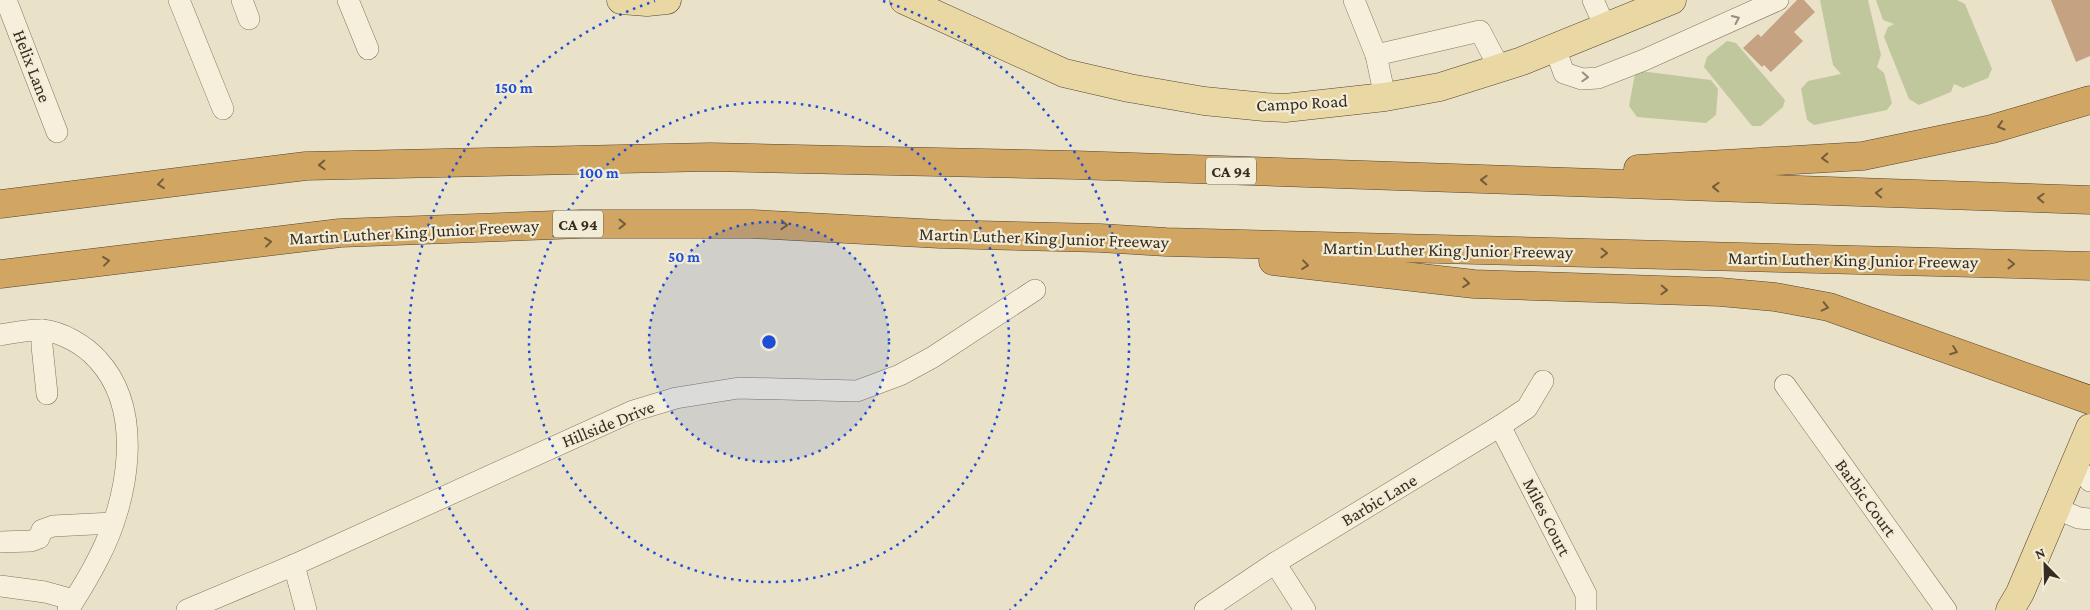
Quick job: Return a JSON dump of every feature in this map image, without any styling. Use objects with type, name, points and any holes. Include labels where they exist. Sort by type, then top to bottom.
[{"type":"highway","points":[[1512,181],[1590,172],[1862,156],[1992,129],[2090,100]]},
{"type":"highway","name":"CA 94","points":[[0,204],[306,166],[710,157],[1075,165],[2090,200]]},
{"type":"highway","points":[[0,200],[32,200]]},
{"type":"highway","name":"Martin Luther King Junior Freeway","points":[[2,274],[340,233],[581,224],[752,224],[940,234],[1100,238],[1166,242],[2090,266]]},
{"type":"highway","points":[[1100,238],[1208,254],[1474,284],[1720,292],[1775,296],[1829,307],[2090,400]]},
{"type":"main road","points":[[621,0],[647,2],[667,0]]},
{"type":"main road","name":"Campo Road","points":[[904,0],[1064,73],[1129,88],[1204,101],[1285,108],[1385,97],[1440,87],[1555,48],[1672,0]]},
{"type":"main road","points":[[2010,610],[2020,593],[2055,508],[2082,473],[2090,428]]},
{"type":"street","name":"Helix Lane","points":[[6,0],[57,132]]},
{"type":"street","points":[[179,0],[223,109]]},
{"type":"street","points":[[348,0],[368,49]]},
{"type":"street","points":[[1354,0],[1376,55],[1385,97]]},
{"type":"street","points":[[1593,0],[1606,27]]},
{"type":"street","points":[[1555,48],[1564,73],[1582,78],[1598,78],[1644,60],[1778,0]]},
{"type":"street","points":[[1376,55],[1480,31],[1500,68]]},
{"type":"street","name":"Hillside Drive","points":[[187,610],[294,565],[633,411],[676,398],[739,388],[857,390],[900,375],[934,357],[1035,290]]},
{"type":"street","points":[[42,330],[47,394]]},
{"type":"street","points":[[0,335],[42,330],[70,339],[88,351],[104,366],[118,389],[123,402],[127,428],[126,470],[113,523],[99,557],[71,605],[44,592],[0,586]]},
{"type":"street","name":"Barbic Lane","points":[[1205,610],[1275,563],[1527,408],[1543,381]]},
{"type":"street","name":"Barbic Court","points":[[1785,385],[1946,610]]},
{"type":"street","name":"Miles Court","points":[[1500,426],[1586,594],[1586,610]]},
{"type":"street","points":[[2055,508],[2079,518],[2090,519]]},
{"type":"street","points":[[0,542],[31,541],[39,538],[42,530],[53,526],[113,523]]},
{"type":"street","points":[[1275,563],[1306,610]]},
{"type":"street","points":[[294,565],[306,610]]},
{"type":"green space","points":[[1820,0],[1868,0],[1881,55],[1877,67],[1884,73],[1892,103],[1887,110],[1814,125],[1807,120],[1801,89],[1808,81],[1841,74],[1833,65]]},
{"type":"green space","points":[[1876,0],[1957,0],[1965,4],[1992,69],[1988,78],[1963,88],[1954,84],[1951,92],[1919,105],[1909,99],[1884,37],[1888,27],[1894,24],[1883,20]]},
{"type":"green space","points":[[1727,41],[1736,43],[1785,100],[1783,107],[1761,126],[1752,126],[1704,67],[1707,57]]},
{"type":"green space","points":[[1640,71],[1711,80],[1718,89],[1716,115],[1706,123],[1637,117],[1629,106],[1635,74]]},
{"type":"building","points":[[1797,0],[1804,0],[1815,12],[1794,32],[1803,41],[1771,72],[1764,65],[1762,67],[1743,48],[1758,34],[1761,37]]},
{"type":"building","points":[[2051,0],[2090,0],[2090,56],[2076,62]]}]
